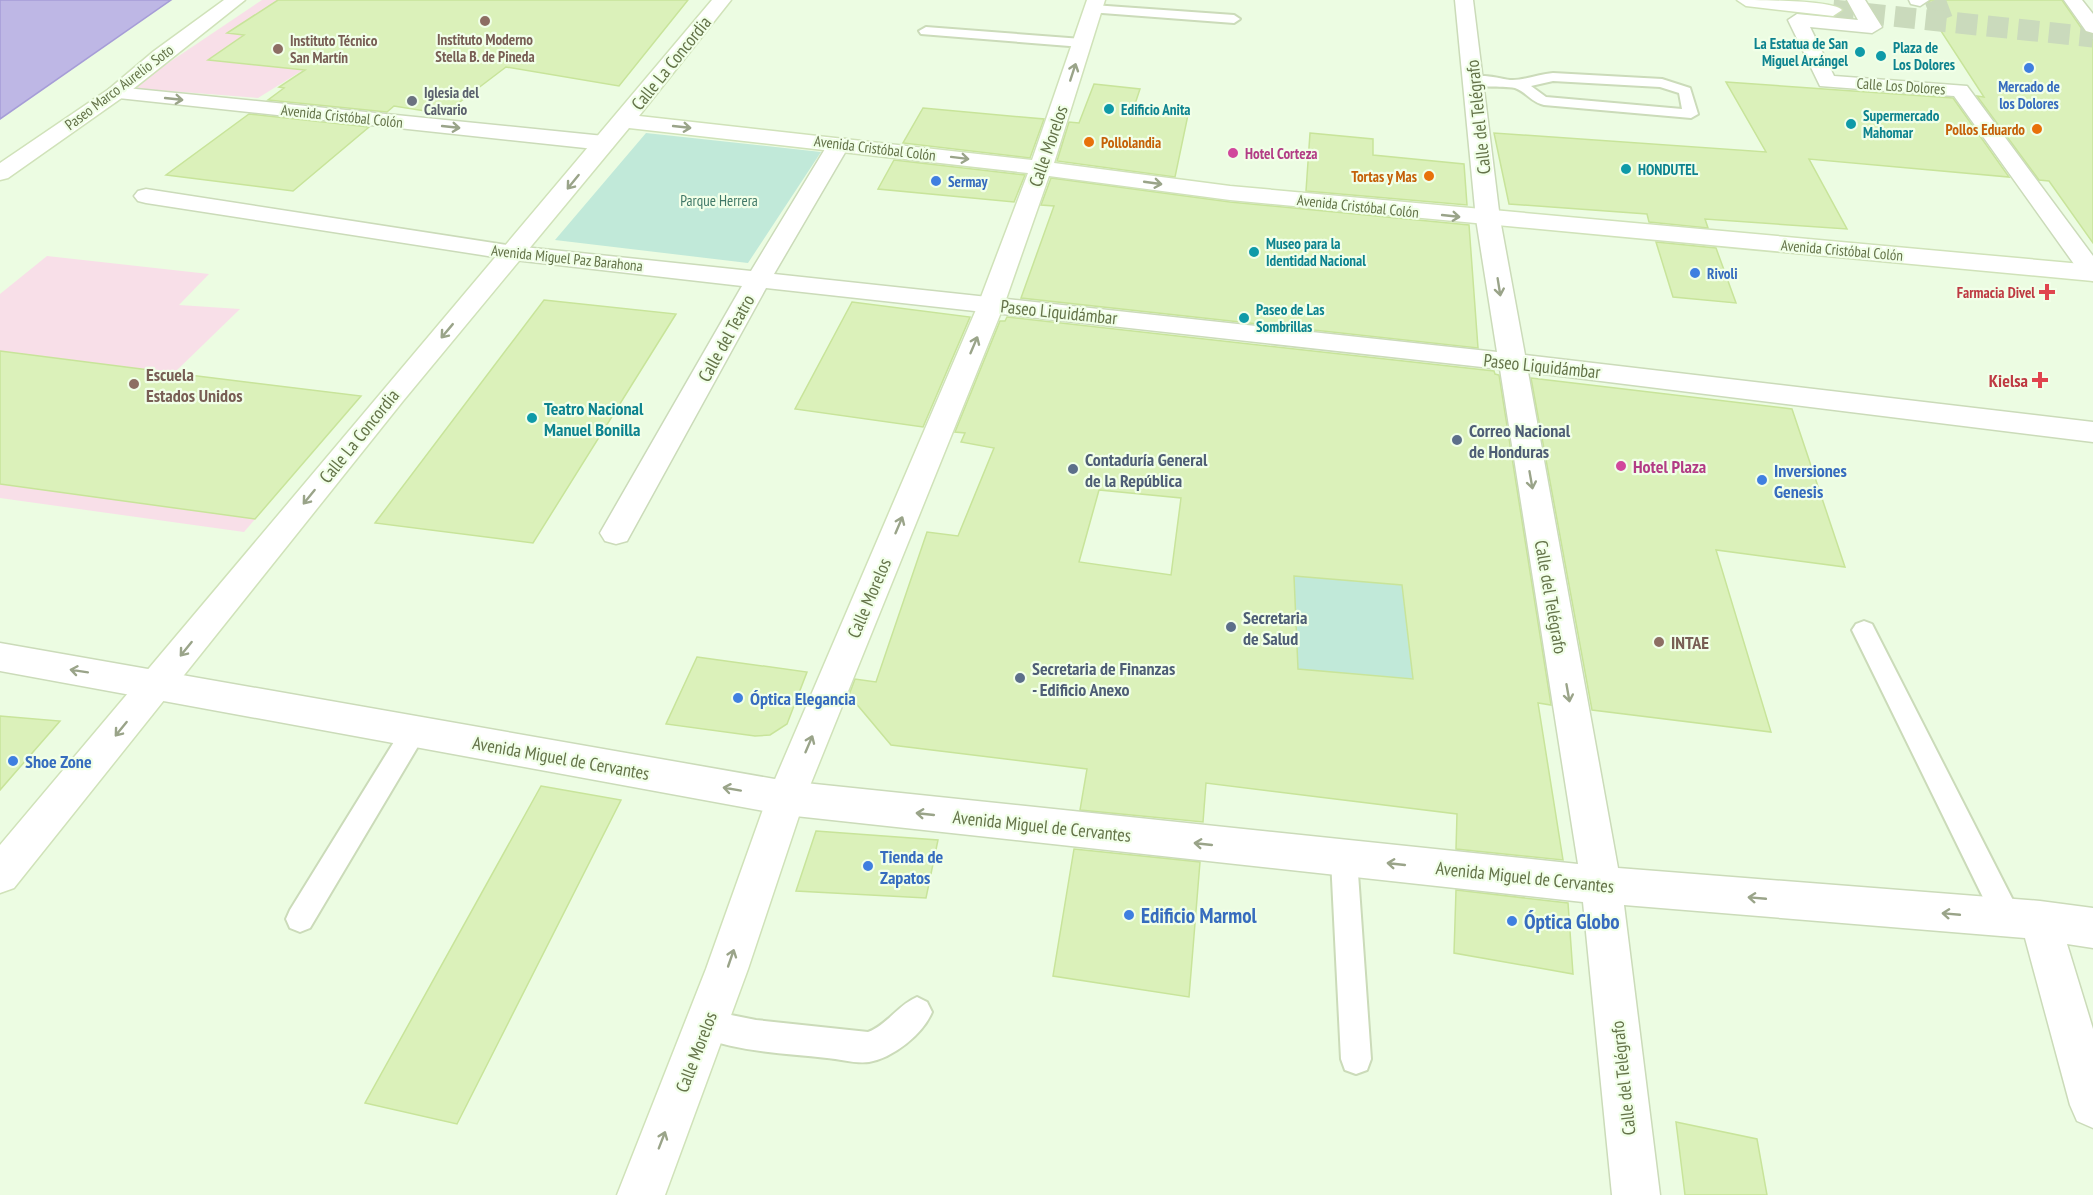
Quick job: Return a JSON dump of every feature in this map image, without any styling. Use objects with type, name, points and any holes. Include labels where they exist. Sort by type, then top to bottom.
[{"type":"street","name":"Paseo Marco Aurelio Soto","points":[[0,173],[116,93],[161,55],[236,0]]},
{"type":"street","name":"Calle La Concordia","points":[[0,875],[386,404],[624,121],[722,0]]},
{"type":"street","name":"Calle del Telégrafo","points":[[1464,0],[1488,219],[1601,885],[1636,1195]]},
{"type":"street","points":[[1746,0],[1833,10]]},
{"type":"street","name":"Calle Los Dolores","points":[[1856,0],[1872,27],[1797,20],[1827,82],[1960,90],[2093,273]]},
{"type":"street","points":[[2073,0],[2093,27]]},
{"type":"street","name":"Calle Morelos","points":[[641,1195],[706,1025],[786,798],[991,305],[1041,168],[1095,4]]},
{"type":"street","name":"Avenida Cristóbal Colón","points":[[116,93],[604,143]]},
{"type":"street","name":"Avenida Cristóbal Colón","points":[[624,121],[839,144],[1230,193],[1488,219],[2093,273]]},
{"type":"street","name":"Calle del Teatro","points":[[615,534],[759,278],[839,144]]},
{"type":"street","name":"Avenida Miguel Paz Barahona","points":[[146,196],[514,253],[991,305]]},
{"type":"street","name":"Paseo Liquidámbar","points":[[991,305],[1511,362],[2093,432]]},
{"type":"street","name":"Avenida Miguel de Cervantes","points":[[0,657],[786,798],[1601,885],[2024,919],[2093,928]]},
{"type":"street","points":[[2024,919],[2093,1105]]},
{"type":"lane","points":[[1095,4],[1234,20]]},
{"type":"lane","points":[[926,31],[1082,43]]},
{"type":"lane","points":[[1474,80],[1522,85],[1532,79],[1553,77],[1662,83],[1685,91],[1691,114],[1544,101],[1536,98],[1522,85]]},
{"type":"lane","points":[[1864,630],[2024,919]]},
{"type":"lane","points":[[300,918],[414,731]]},
{"type":"lane","points":[[1344,859],[1356,1059]]},
{"type":"lane","points":[[706,1025],[756,1035],[868,1047],[885,1041],[917,1012]]},
{"type":"shaded area","points":[[0,0],[171,0],[0,119]]},
{"type":"shaded area","name":"Instituto Técnico San Martín","points":[[262,0],[588,0],[324,57],[258,98],[131,88]]},
{"type":"shaded area","name":"Escuela Estados Unidos","points":[[47,256],[209,274],[179,305],[240,309],[174,373],[361,396],[244,532],[0,498],[0,294]]},
{"type":"green space","name":"Parque Herrera","points":[[646,133],[821,152],[748,263],[555,240]]},
{"type":"green space","points":[[1294,576],[1402,585],[1413,679],[1298,669]]},
{"type":"building","points":[[278,0],[688,0],[619,86],[506,67],[444,114],[394,106],[387,112],[268,100],[284,88],[279,87],[305,70],[208,60],[244,35],[227,33]]},
{"type":"building","name":"Mercado de los Dolores","points":[[1931,0],[2062,0],[2084,32],[2093,40],[2093,243],[2049,181],[2039,180],[1977,96],[1984,97],[1939,28],[1927,4]]},
{"type":"building","points":[[1726,82],[1953,98],[2009,177],[1809,159],[1847,229],[1705,219],[1708,228],[1649,222],[1647,214],[1509,204],[1494,133],[1766,152]]},
{"type":"building","points":[[1094,84],[1140,89],[1133,110],[1188,115],[1175,177],[1057,161],[1069,122],[1079,123]]},
{"type":"building","points":[[923,108],[1044,119],[1030,158],[903,143]]},
{"type":"building","points":[[249,114],[369,127],[293,191],[166,175]]},
{"type":"building","points":[[1310,133],[1373,139],[1373,155],[1464,164],[1467,205],[1306,191]]},
{"type":"building","name":"Sermay","points":[[894,160],[1025,175],[1014,202],[878,189]]},
{"type":"building","name":"Museo para la Identidad Nacional","points":[[1051,178],[1230,202],[1469,225],[1478,348],[1021,298],[1054,206],[1041,205]]},
{"type":"building","name":"Rivoli","points":[[1656,242],[1716,248],[1736,303],[1673,297]]},
{"type":"building","name":"Teatro Nacional Manuel Bonilla","points":[[544,300],[676,314],[533,543],[375,523]]},
{"type":"building","points":[[852,302],[970,317],[923,427],[795,409]]},
{"type":"building","points":[[1007,317],[1494,371],[1499,375],[1551,705],[1538,703],[1563,860],[1456,849],[1457,814],[1206,783],[1203,822],[1080,810],[1087,769],[891,745],[849,695],[855,679],[876,682],[927,532],[958,536],[994,448],[961,442],[965,433],[955,432],[1000,321],[1005,321]],"holes":[[[1099,490],[1181,498],[1171,575],[1079,562]],[[1294,576],[1402,585],[1413,679],[1298,669]]]},
{"type":"building","name":"Escuela Estados Unidos","points":[[0,351],[361,396],[255,519],[0,484]]},
{"type":"building","points":[[1531,378],[1792,409],[1845,567],[1716,550],[1771,732],[1592,710]]},
{"type":"building","name":"Óptica Elegancia","points":[[697,657],[807,672],[787,724],[770,735],[755,736],[666,724]]},
{"type":"building","name":"Shoe Zone","points":[[0,716],[60,721],[0,790]]},
{"type":"building","points":[[541,786],[621,800],[457,1124],[365,1103]]},
{"type":"building","name":"Tienda de Zapatos","points":[[816,831],[938,840],[926,898],[796,891]]},
{"type":"building","name":"Edificio Marmol","points":[[1074,849],[1200,862],[1189,997],[1053,976]]},
{"type":"building","name":"Óptica Globo","points":[[1456,890],[1568,903],[1573,974],[1454,953]]},
{"type":"building","points":[[1676,1122],[1757,1139],[1767,1195],[1685,1195]]},
{"type":"tunnel","points":[[1935,0],[1943,21]]},
{"type":"tunnel","points":[[1833,10],[2093,37]]},
{"type":"place","name":"Instituto Moderno Stella B. de Pineda","points":[[485,21]]},
{"type":"place","name":"Instituto Técnico San Martín","points":[[278,49]]},
{"type":"place","name":"La Estatua de San Miguel Arcángel","points":[[1860,52]]},
{"type":"place","name":"Plaza de Los Dolores","points":[[1881,56]]},
{"type":"place","name":"Mercado de los Dolores","points":[[2029,68]]},
{"type":"place","name":"Iglesia del Calvario","points":[[412,101]]},
{"type":"place","name":"Edificio Anita","points":[[1109,109]]},
{"type":"place","name":"Supermercado Mahomar","points":[[1851,124]]},
{"type":"place","name":"Pollos Eduardo","points":[[2037,129]]},
{"type":"place","name":"Pollolandia","points":[[1089,142]]},
{"type":"place","name":"Hotel Corteza","points":[[1233,153]]},
{"type":"place","name":"HONDUTEL","points":[[1626,169]]},
{"type":"place","name":"Tortas y Mas","points":[[1429,176]]},
{"type":"place","name":"Sermay","points":[[936,181]]},
{"type":"place","name":"Museo para la Identidad Nacional","points":[[1254,252]]},
{"type":"place","name":"Rivoli","points":[[1695,273]]},
{"type":"place","name":"Farmacia Divel","points":[[2047,292]]},
{"type":"place","name":"Paseo de Las Sombrillas","points":[[1244,318]]},
{"type":"place","name":"Kielsa","points":[[2040,380]]},
{"type":"place","name":"Escuela Estados Unidos","points":[[134,384]]},
{"type":"place","name":"Teatro Nacional Manuel Bonilla","points":[[532,418]]},
{"type":"place","name":"Correo Nacional de Honduras","points":[[1457,440]]},
{"type":"place","name":"Hotel Plaza","points":[[1621,466]]},
{"type":"place","name":"Contaduría General de la República","points":[[1073,469]]},
{"type":"place","name":"Inversiones Genesis","points":[[1762,480]]},
{"type":"place","name":"Secretaria de Salud","points":[[1231,627]]},
{"type":"place","name":"INTAE","points":[[1659,642]]},
{"type":"place","name":"Secretaria de Finanzas - Edificio Anexo","points":[[1020,678]]},
{"type":"place","name":"Óptica Elegancia","points":[[738,698]]},
{"type":"place","name":"Shoe Zone","points":[[13,761]]},
{"type":"place","name":"Tienda de Zapatos","points":[[868,866]]},
{"type":"place","name":"Edificio Marmol","points":[[1129,915]]},
{"type":"place","name":"Óptica Globo","points":[[1512,921]]}]
